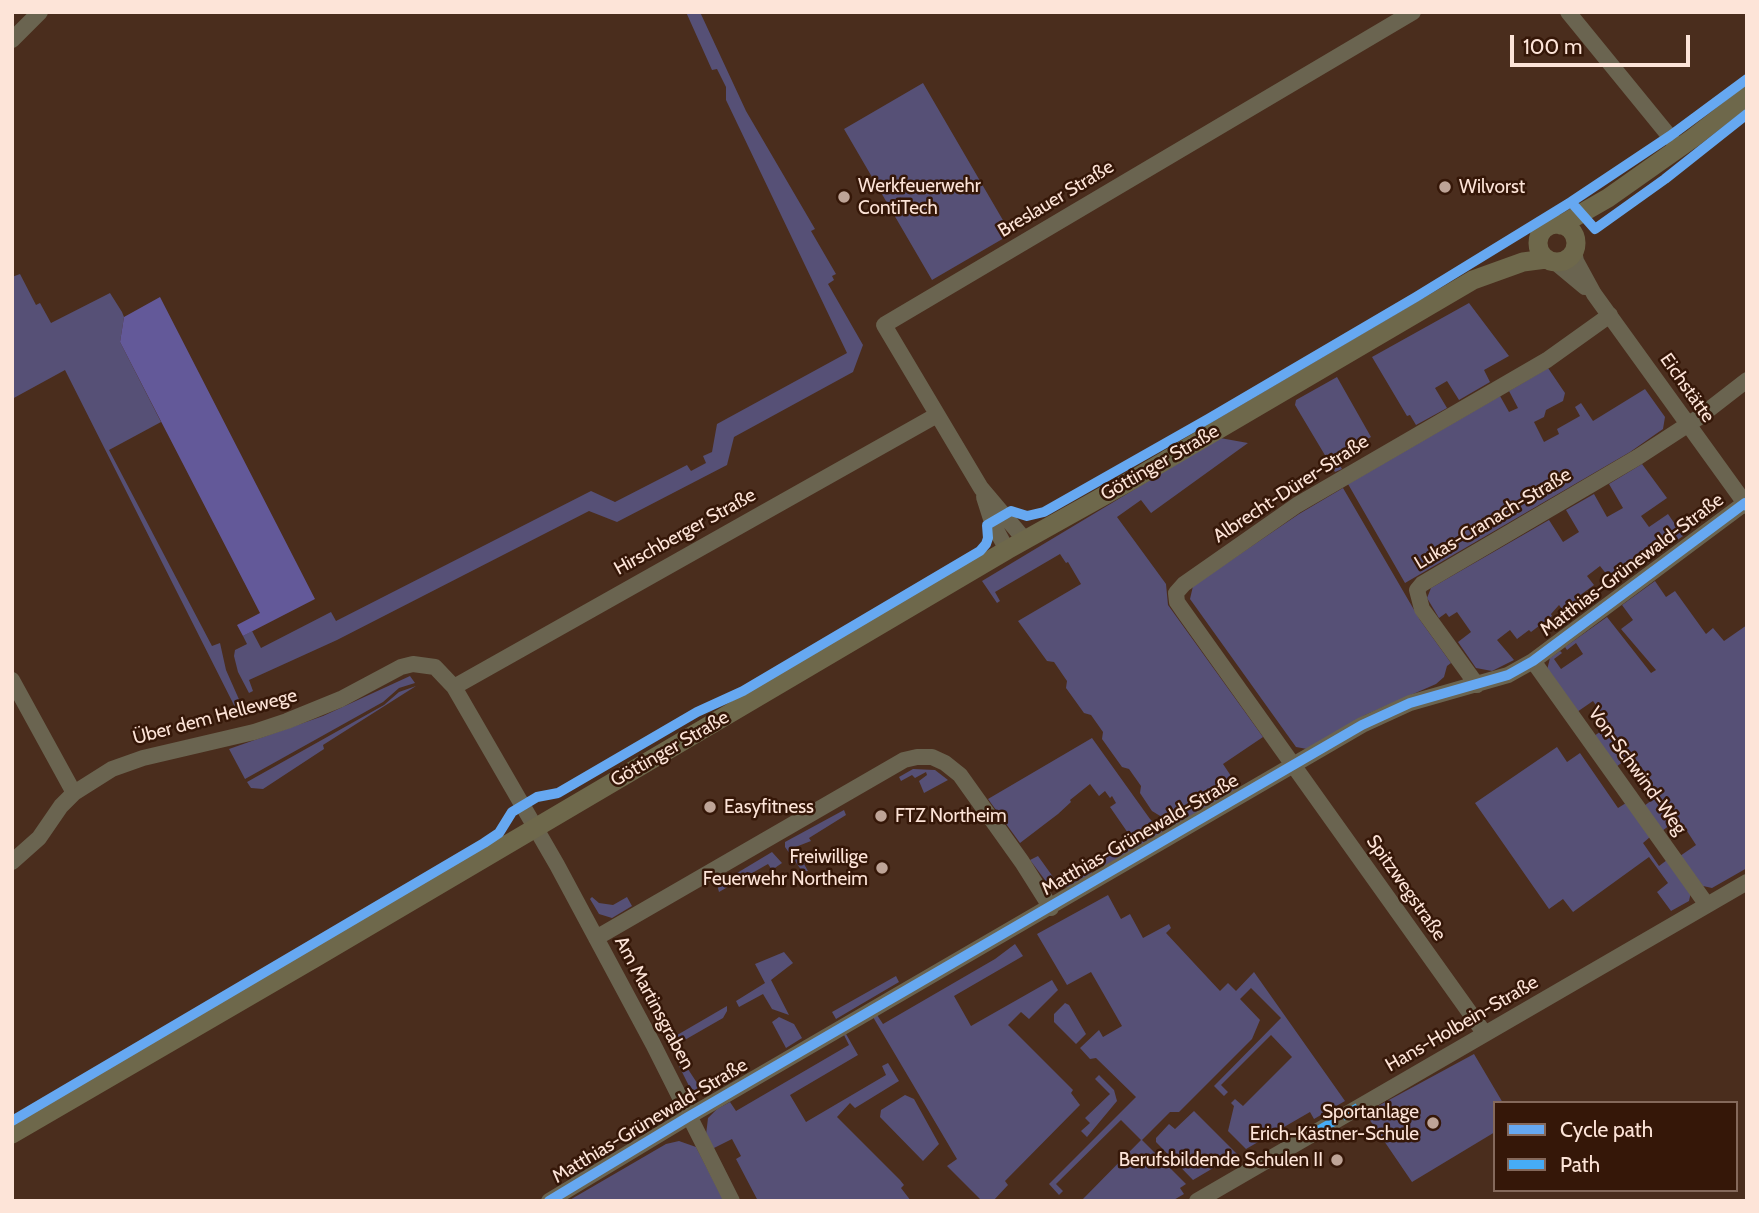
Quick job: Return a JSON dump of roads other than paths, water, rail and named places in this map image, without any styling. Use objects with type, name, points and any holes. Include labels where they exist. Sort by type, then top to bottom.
[{"type":"main road","name":"Göttinger Straße","points":[[1473,280],[1523,262],[1564,261],[1570,238],[1608,198],[1747,96]]},
{"type":"main road","name":"Göttinger Straße","points":[[12,1133],[1473,280],[1495,261],[1530,243],[1547,227],[1570,238]]},
{"type":"main road","points":[[1540,234],[1538,247],[1550,260]]},
{"type":"street","points":[[12,40],[40,12]]},
{"type":"street","name":"Breslauer Straße","points":[[1026,540],[981,488],[884,324],[1413,12]]},
{"type":"street","points":[[1568,12],[1679,148]]},
{"type":"street","name":"Eichstätte","points":[[1570,238],[1576,261],[1594,294],[1746,504]]},
{"type":"street","name":"Eichstätte","points":[[1550,260],[1594,294]]},
{"type":"street","name":"Albrecht-Dürer-Straße","points":[[1294,766],[1180,607],[1176,597],[1179,588],[1297,505],[1547,359],[1611,315]]},
{"type":"street","points":[[1687,424],[1747,380]]},
{"type":"street","name":"Hirschberger Straße","points":[[453,687],[937,415]]},
{"type":"street","name":"Lukas-Cranach-Straße","points":[[1476,685],[1422,609],[1417,590],[1422,584],[1638,457],[1687,424]]},
{"type":"street","name":"Breslauer Straße","points":[[981,488],[992,522],[1007,550]]},
{"type":"street","name":"Matthias-Grünewald-Straße","points":[[549,1201],[688,1117],[1391,711],[1445,692],[1508,675],[1533,661],[1746,504]]},
{"type":"street","name":"Von-Schwind-Weg","points":[[1533,661],[1707,905]]},
{"type":"street","name":"Über dem Hellewege","points":[[12,862],[38,838],[51,818],[74,793],[122,764],[287,721],[341,699],[401,667],[415,664],[435,667],[453,687],[535,827]]},
{"type":"street","points":[[12,680],[74,793]]},
{"type":"street","points":[[596,938],[894,766],[917,757],[932,757],[945,762],[960,775],[1051,908]]},
{"type":"street","name":"Spitzwegstraße","points":[[1294,766],[1485,1034]]},
{"type":"street","name":"Am Martinsgraben","points":[[535,827],[653,1044],[732,1201]]},
{"type":"street","name":"Hans-Holbein-Straße","points":[[1197,1201],[1747,882]]},
{"type":"place","name":"Wilvorst","points":[[1445,187]]},
{"type":"place","name":"Werkfeuerwehr ContiTech","points":[[844,197]]},
{"type":"place","name":"Easyfitness","points":[[710,807]]},
{"type":"place","name":"FTZ Northeim","points":[[881,816]]},
{"type":"place","name":"Freiwillige Feuerwehr Northeim","points":[[882,868]]},
{"type":"place","name":"Sportanlage Erich-Kästner-Schule","points":[[1433,1123]]},
{"type":"place","name":"Berufsbildende Schulen II","points":[[1337,1160]]}]
